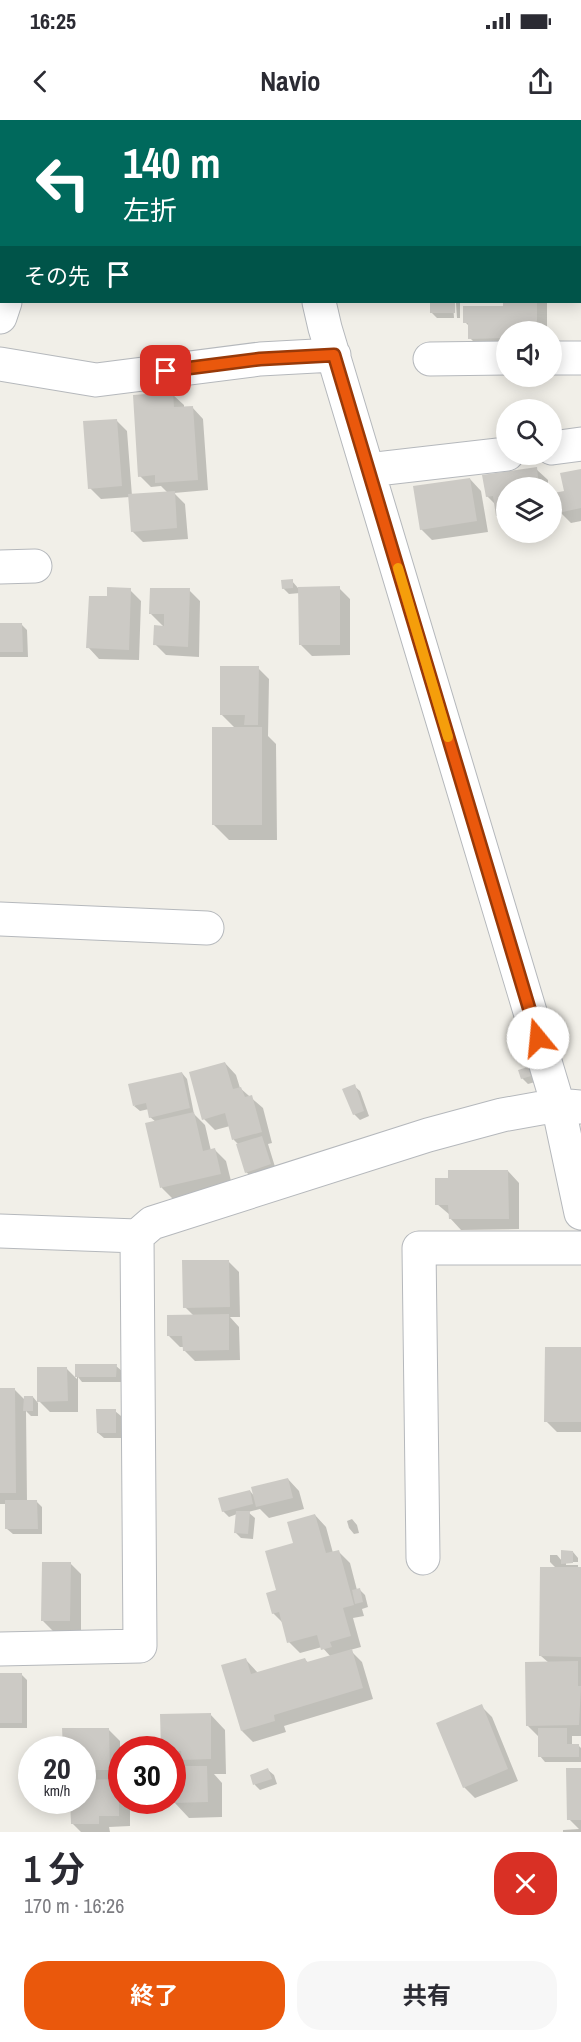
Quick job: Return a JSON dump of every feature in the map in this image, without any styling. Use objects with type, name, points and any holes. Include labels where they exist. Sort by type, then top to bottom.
[{"type":"street","points":[[319,303],[368,470],[570,1106],[581,1213]]},
{"type":"street","points":[[0,364],[96,380],[260,359],[334,355]]},
{"type":"street","points":[[430,359],[496,358]]},
{"type":"street","points":[[562,358],[581,358]]},
{"type":"street","points":[[562,447],[581,444]]},
{"type":"street","points":[[368,470],[496,455]]},
{"type":"street","points":[[0,567],[35,566]]},
{"type":"street","points":[[0,920],[207,928]]},
{"type":"street","points":[[0,1231],[137,1236],[152,1223],[428,1135],[502,1115],[570,1106]]},
{"type":"street","points":[[0,1649],[140,1646],[137,1236]]},
{"type":"street","points":[[423,1558],[419,1248],[581,1248]]},
{"type":"building","points":[[430,303],[455,303],[455,313],[430,313]]},
{"type":"building","points":[[537,303],[537,321],[496,321],[496,338],[468,339],[468,323],[463,323],[463,306]]},
{"type":"building","points":[[173,392],[174,407],[193,406],[198,480],[155,483],[155,475],[138,477],[133,395]]},
{"type":"building","points":[[117,419],[122,486],[88,489],[83,421]]},
{"type":"building","points":[[537,467],[538,477],[496,477],[496,516],[493,496],[486,497],[482,475]]},
{"type":"building","points":[[581,469],[581,508],[562,512],[562,491],[564,491],[560,473]]},
{"type":"building","points":[[470,478],[477,521],[420,530],[413,486]]},
{"type":"building","points":[[175,491],[177,528],[131,532],[128,494]]},
{"type":"building","points":[[293,579],[293,588],[282,589],[281,580]]},
{"type":"building","points":[[340,586],[340,645],[299,645],[298,587]]},
{"type":"building","points":[[107,587],[131,588],[129,650],[86,648],[89,596],[107,596]]},
{"type":"building","points":[[150,588],[190,588],[188,647],[153,645],[154,625],[164,626],[164,614],[149,614]]},
{"type":"building","points":[[0,623],[22,623],[23,652],[0,652]]},
{"type":"building","points":[[220,666],[259,666],[258,725],[244,725],[245,715],[220,715]]},
{"type":"building","points":[[212,727],[262,727],[262,825],[212,825]]},
{"type":"building","points":[[225,1062],[233,1089],[241,1087],[245,1097],[252,1095],[262,1132],[232,1140],[225,1113],[202,1120],[189,1072]]},
{"type":"building","points":[[528,1067],[531,1076],[521,1079],[518,1070]]},
{"type":"building","points":[[182,1072],[190,1108],[149,1118],[146,1103],[133,1106],[128,1084]]},
{"type":"building","points":[[355,1084],[364,1111],[353,1115],[342,1089]]},
{"type":"building","points":[[194,1112],[203,1151],[215,1148],[221,1174],[160,1188],[145,1123]]},
{"type":"building","points":[[262,1136],[271,1164],[245,1173],[236,1144]]},
{"type":"building","points":[[448,1170],[508,1170],[509,1219],[449,1219],[448,1205],[435,1205],[435,1178],[448,1178]]},
{"type":"building","points":[[182,1260],[229,1260],[230,1307],[183,1308]]},
{"type":"building","points":[[229,1314],[229,1350],[183,1351],[182,1336],[167,1336],[167,1315]]},
{"type":"building","points":[[545,1347],[581,1347],[581,1422],[544,1422]]},
{"type":"building","points":[[75,1364],[117,1364],[116,1377],[75,1377]]},
{"type":"building","points":[[37,1367],[67,1367],[68,1401],[37,1402]]},
{"type":"building","points":[[0,1388],[15,1388],[16,1493],[0,1493]]},
{"type":"building","points":[[24,1396],[33,1396],[33,1411],[23,1411]]},
{"type":"building","points":[[96,1409],[116,1409],[116,1433],[97,1433]]},
{"type":"building","points":[[288,1478],[293,1498],[256,1507],[251,1487]]},
{"type":"building","points":[[250,1490],[253,1504],[222,1512],[218,1498]]},
{"type":"building","points":[[5,1500],[37,1500],[38,1529],[5,1529]]},
{"type":"building","points":[[236,1511],[250,1511],[248,1534],[234,1533]]},
{"type":"building","points":[[315,1514],[326,1553],[339,1550],[354,1605],[343,1608],[351,1636],[330,1642],[332,1647],[321,1650],[317,1635],[287,1643],[279,1612],[272,1614],[266,1593],[276,1590],[265,1551],[293,1543],[287,1522]]},
{"type":"building","points":[[561,1550],[573,1551],[573,1563],[561,1564]]},
{"type":"building","points":[[42,1562],[71,1562],[70,1621],[41,1621]]},
{"type":"building","points":[[540,1567],[581,1567],[581,1657],[539,1656]]},
{"type":"building","points":[[360,1588],[363,1602],[355,1604],[352,1590]]},
{"type":"building","points":[[352,1649],[363,1688],[274,1715],[275,1721],[241,1731],[221,1665],[246,1658],[251,1674],[305,1658],[307,1662]]},
{"type":"building","points":[[578,1661],[578,1686],[581,1686],[579,1725],[526,1726],[525,1662]]},
{"type":"building","points":[[0,1673],[22,1673],[22,1723],[0,1723]]},
{"type":"building","points":[[482,1704],[508,1769],[463,1788],[436,1723]]},
{"type":"building","points":[[211,1713],[211,1759],[186,1760],[186,1736],[161,1736],[160,1714]]},
{"type":"building","points":[[62,1728],[109,1728],[108,1770],[96,1770],[96,1736],[62,1736]]},
{"type":"building","points":[[538,1728],[567,1728],[567,1744],[579,1744],[579,1757],[538,1757]]},
{"type":"building","points":[[186,1766],[207,1766],[208,1802],[186,1803]]},
{"type":"building","points":[[268,1768],[272,1779],[253,1785],[250,1775]]},
{"type":"building","points":[[566,1768],[581,1768],[581,1820],[567,1820]]},
{"type":"building","points":[[108,1779],[108,1814],[119,1814],[119,1816],[99,1816],[99,1824],[71,1824],[71,1814],[96,1814],[96,1780]]},
{"type":"slow traffic","points":[[398,568],[448,737]]},
{"type":"route","points":[[166,371],[260,359],[334,355],[538,1038]]}]
